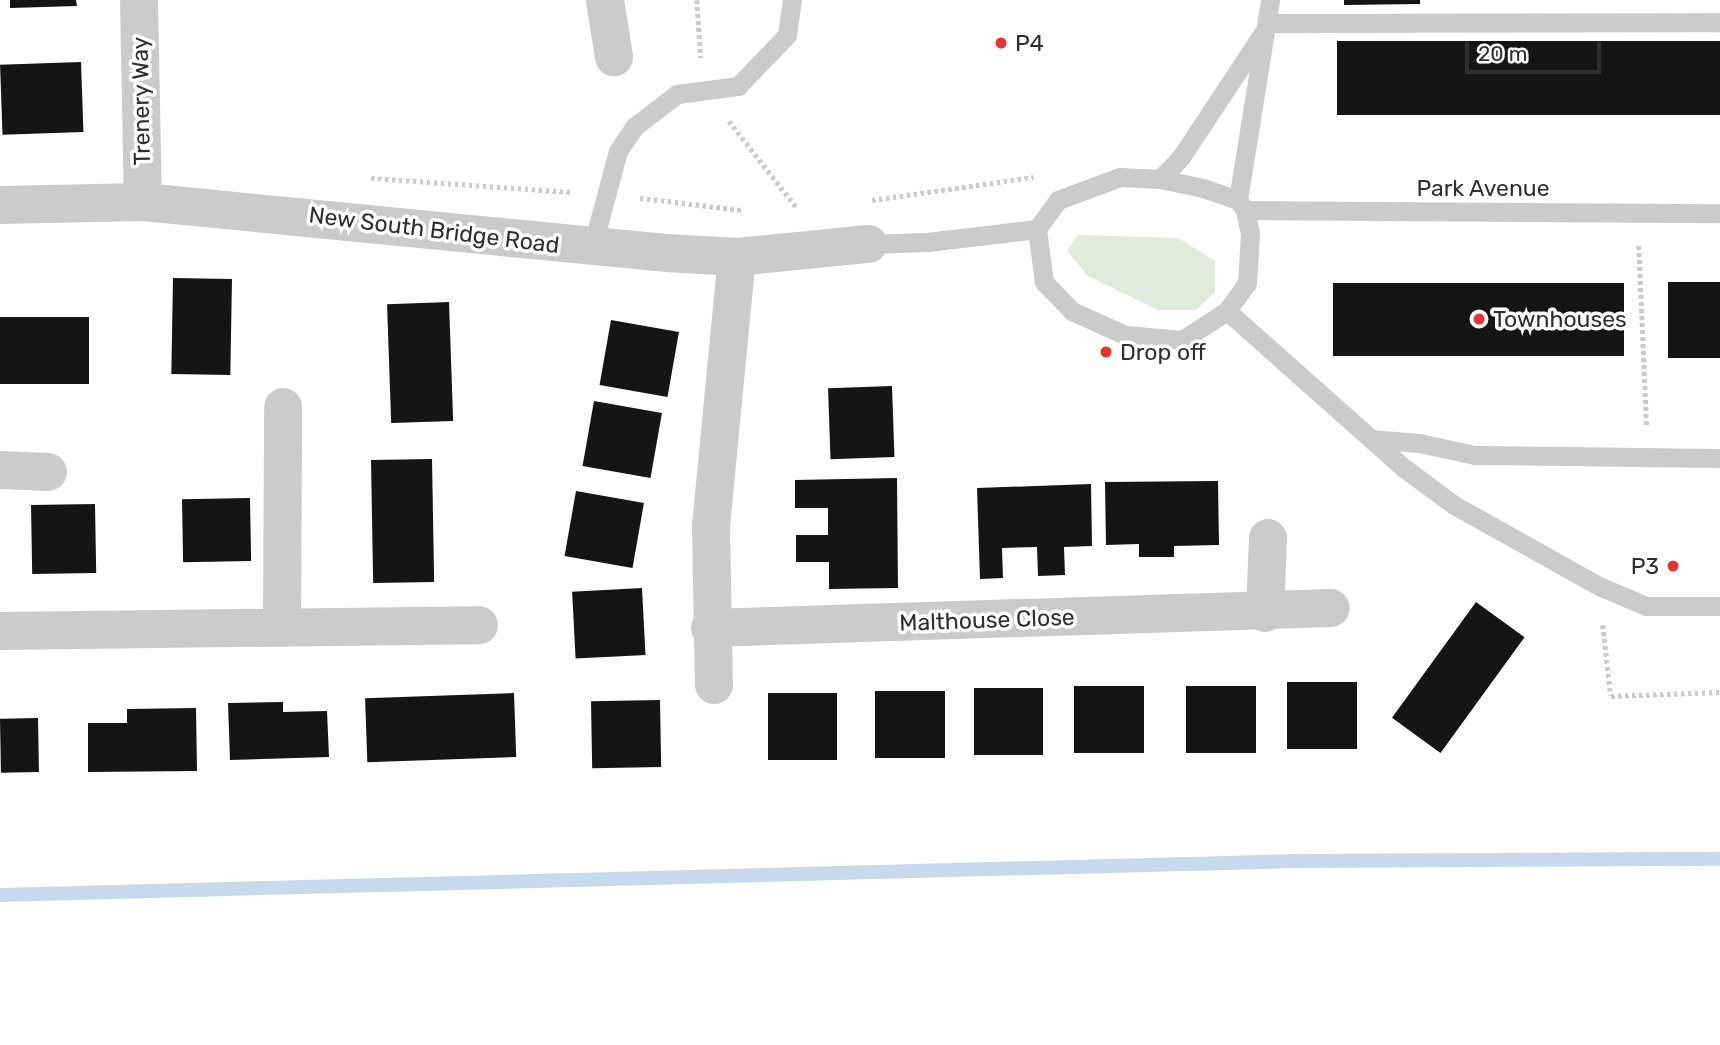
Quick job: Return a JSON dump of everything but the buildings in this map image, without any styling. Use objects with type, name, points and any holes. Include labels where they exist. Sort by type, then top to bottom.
[{"type":"street","name":"Trenery Way","points":[[139,0],[143,202]]},
{"type":"street","points":[[605,0],[614,57]]},
{"type":"street","name":"New South Bridge Road","points":[[0,205],[143,202],[332,217],[592,248],[737,257],[868,244]]},
{"type":"street","points":[[714,685],[710,628],[711,526],[737,257]]},
{"type":"street","points":[[282,627],[283,407]]},
{"type":"street","points":[[0,470],[48,472]]},
{"type":"street","points":[[1265,613],[1268,538]]},
{"type":"street","name":"Malthouse Close","points":[[710,628],[1265,613],[1331,608]]},
{"type":"street","points":[[0,631],[479,625]]},
{"type":"lane","points":[[592,248],[618,151],[634,127],[677,94],[738,86],[787,35],[792,0]]},
{"type":"lane","points":[[1242,205],[1160,179],[1119,177],[1091,186],[1058,200],[1037,229],[1044,282],[1072,311],[1125,335],[1182,340],[1227,311],[1247,283],[1250,233],[1242,205],[1269,23],[1270,0]]},
{"type":"lane","points":[[1269,23],[1720,22]]},
{"type":"lane","points":[[1160,179],[1239,74],[1269,23]]},
{"type":"lane","name":"Park Avenue","points":[[1242,205],[1720,213]]},
{"type":"lane","points":[[868,244],[1037,229]]},
{"type":"lane","points":[[1227,311],[1371,439],[1454,505],[1599,586],[1646,606],[1720,606]]},
{"type":"lane","points":[[1371,439],[1475,455],[1720,458]]},
{"type":"path","points":[[1637,213],[1649,457]]},
{"type":"path","points":[[1599,586],[1611,696],[1720,692]]},
{"type":"green space","points":[[1078,235],[1178,238],[1215,261],[1215,292],[1196,310],[1158,310],[1088,276],[1067,251]]},
{"type":"waterway","points":[[0,895],[1296,861],[1720,859]]},
{"type":"place","name":"P4","points":[[1001,43]]},
{"type":"place","name":"Townhouses","points":[[1479,319]]},
{"type":"place","name":"Drop off","points":[[1106,352]]},
{"type":"place","name":"P3","points":[[1673,566]]}]
